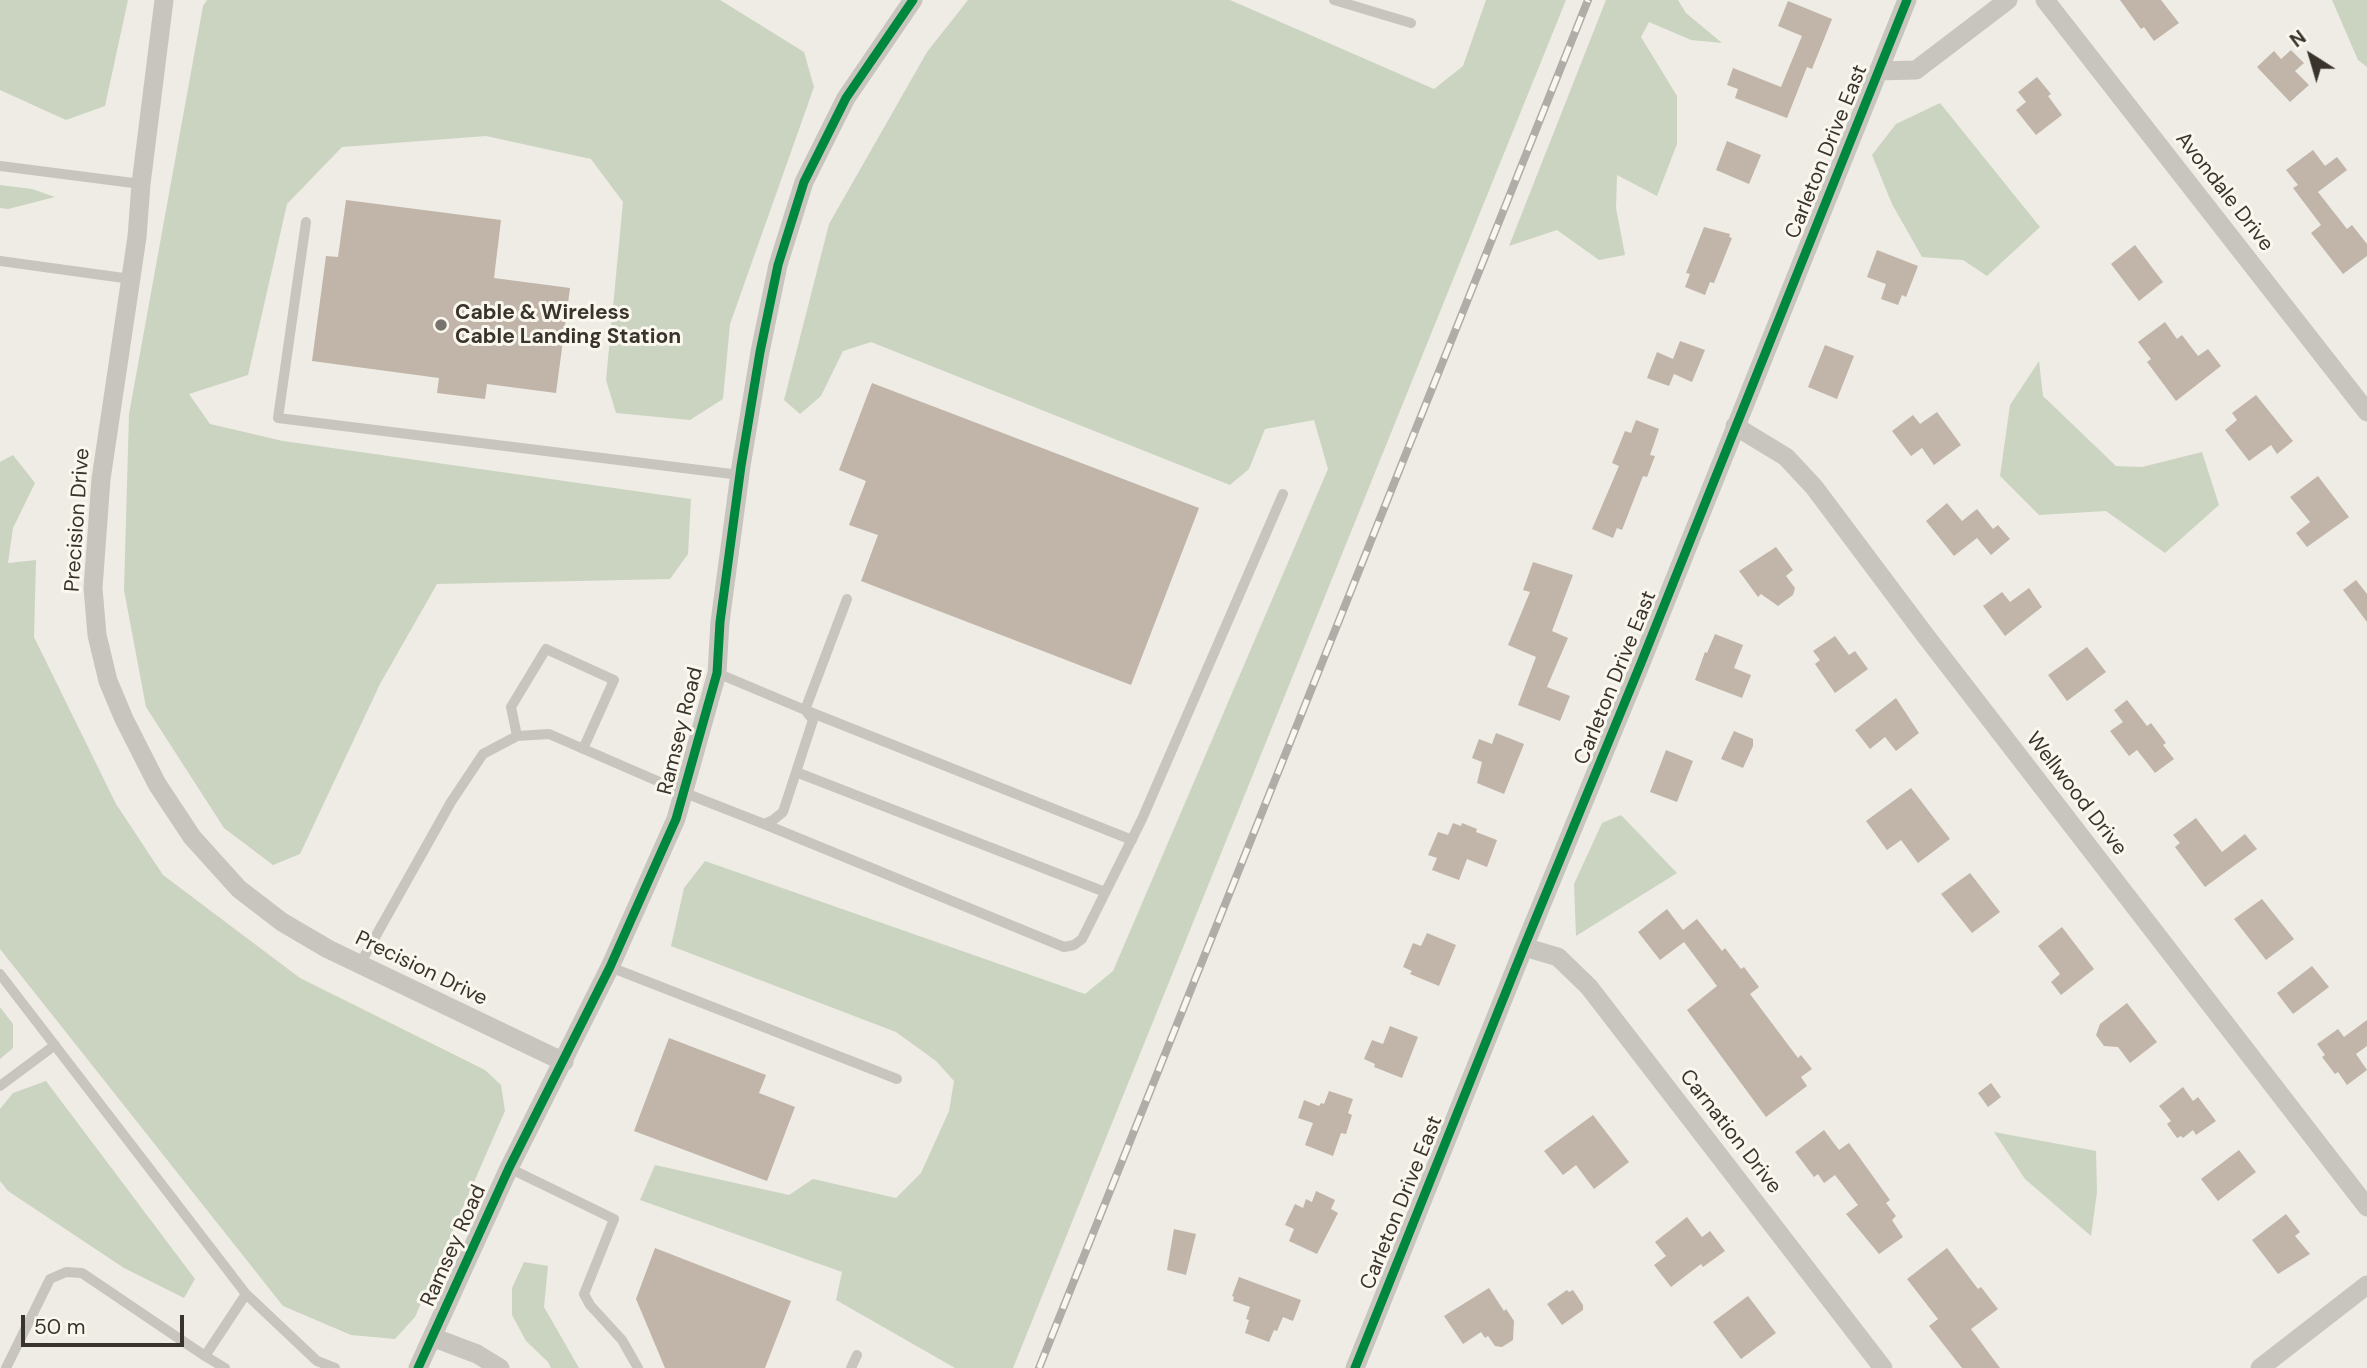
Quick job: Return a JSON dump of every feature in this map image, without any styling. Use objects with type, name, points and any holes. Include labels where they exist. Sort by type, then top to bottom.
[{"type":"street","name":"Precision Drive","points":[[164,0],[131,279],[102,478],[93,588],[97,635],[108,681],[157,784],[192,837],[239,889],[282,922],[328,949],[564,1062]]},
{"type":"street","name":"Ramsey Road","points":[[418,1368],[509,1168],[610,967],[676,819],[717,673],[720,622],[740,475],[760,352],[778,265],[804,182],[846,98],[913,0]]},
{"type":"street","name":"Carleton Drive East","points":[[1355,1368],[1907,0]]},
{"type":"street","points":[[1878,71],[1916,70],[2008,0]]},
{"type":"street","name":"Avondale Drive","points":[[2045,0],[2367,412]]},
{"type":"street","name":"Wellwood Drive","points":[[1735,426],[1786,457],[1814,487],[2367,1208]]},
{"type":"street","name":"Carnation Drive","points":[[1524,947],[1558,957],[1589,987],[1883,1368]]},
{"type":"street","points":[[2260,1368],[2367,1285]]},
{"type":"street","name":"Ramsey Road","points":[[432,1337],[477,1354],[500,1368]]},
{"type":"lane","points":[[1334,0],[1410,23]]},
{"type":"lane","points":[[0,166],[141,184]]},
{"type":"lane","points":[[306,222],[278,418],[740,475]]},
{"type":"lane","points":[[0,261],[131,279]]},
{"type":"lane","points":[[360,964],[451,802],[483,754],[517,736],[549,734],[685,793],[1064,947],[1074,946],[1083,939],[1132,840],[1283,494]]},
{"type":"lane","points":[[805,710],[847,598]]},
{"type":"lane","points":[[517,736],[511,707],[545,649],[614,680],[583,749]]},
{"type":"lane","points":[[717,673],[1132,840]]},
{"type":"lane","points":[[764,824],[783,812],[813,720],[805,710]]},
{"type":"lane","points":[[796,772],[1105,892]]},
{"type":"lane","points":[[610,967],[897,1079]]},
{"type":"lane","points":[[0,974],[246,1294],[317,1361],[335,1368]]},
{"type":"lane","points":[[0,1086],[55,1045]]},
{"type":"lane","points":[[509,1168],[614,1219],[584,1294],[622,1340],[638,1368]]},
{"type":"lane","points":[[6,1368],[50,1279],[66,1272],[82,1273],[225,1368]]},
{"type":"lane","points":[[205,1356],[246,1294]]},
{"type":"lane","points":[[851,1368],[857,1355]]},
{"type":"green space","points":[[0,0],[128,0],[105,106],[66,120],[0,90]]},
{"type":"green space","points":[[207,0],[720,0],[804,52],[814,87],[730,324],[723,399],[690,420],[616,413],[606,380],[623,202],[591,159],[486,136],[342,147],[287,204],[248,375],[189,394],[210,424],[283,441],[691,499],[688,554],[670,579],[437,584],[380,684],[300,854],[273,865],[224,828],[146,707],[124,590],[129,414],[203,6]]},
{"type":"green space","points":[[968,0],[1230,0],[1434,89],[1463,66],[1486,0],[1566,0],[1013,1368],[955,1368],[836,1300],[842,1272],[640,1200],[655,1165],[789,1195],[813,1179],[896,1198],[921,1173],[949,1111],[954,1081],[936,1061],[896,1032],[671,946],[684,888],[705,861],[1085,994],[1113,971],[1328,469],[1314,420],[1265,429],[1249,469],[1230,485],[871,342],[843,351],[821,396],[800,414],[784,400],[829,224],[927,52]]},
{"type":"green space","points":[[1606,0],[1678,0],[1686,13],[1722,43],[1691,40],[1649,22],[1641,37],[1677,96],[1677,144],[1657,196],[1617,175],[1616,208],[1625,255],[1599,260],[1557,230],[1509,246]]},
{"type":"green space","points":[[2332,0],[2367,0],[2367,67],[2358,60]]},
{"type":"green space","points":[[1940,103],[2040,227],[1987,276],[1963,260],[1922,257],[1892,204],[1872,155],[1896,124]]},
{"type":"green space","points":[[0,185],[32,189],[55,197],[8,209],[0,208]]},
{"type":"green space","points":[[2039,361],[2043,396],[2116,466],[2142,467],[2202,452],[2219,505],[2165,553],[2106,511],[2039,515],[2000,476],[2010,405]]},
{"type":"green space","points":[[13,455],[35,483],[13,528],[8,563],[36,560],[34,637],[116,804],[163,875],[300,978],[485,1070],[501,1085],[505,1111],[415,1317],[395,1339],[351,1335],[283,1306],[0,949],[0,462]]},
{"type":"green space","points":[[1621,815],[1677,873],[1576,936],[1574,884],[1602,823]]},
{"type":"green space","points":[[0,1007],[13,1024],[13,1048],[0,1059]]},
{"type":"green space","points":[[46,1081],[195,1279],[184,1298],[124,1268],[8,1191],[0,1181],[0,1109],[13,1093]]},
{"type":"green space","points":[[1994,1132],[2096,1151],[2097,1192],[2091,1236],[2025,1179]]},
{"type":"green space","points":[[524,1262],[548,1266],[544,1307],[579,1368],[551,1368],[526,1341],[512,1315],[512,1288]]},
{"type":"building","points":[[2120,0],[2161,0],[2179,23],[2154,41],[2144,27],[2141,29]]},
{"type":"building","points":[[1788,1],[1832,19],[1812,69],[1807,67],[1787,118],[1735,98],[1738,89],[1727,85],[1733,68],[1781,87],[1802,36],[1778,26]]},
{"type":"building","points":[[2291,50],[2304,63],[2295,71],[2309,85],[2290,102],[2257,67],[2274,51],[2281,59]]},
{"type":"building","points":[[2037,77],[2051,94],[2048,96],[2062,115],[2036,135],[2016,110],[2026,102],[2018,92]]},
{"type":"building","points":[[1727,141],[1761,155],[1749,184],[1716,170]]},
{"type":"building","points":[[2313,150],[2325,166],[2337,157],[2347,170],[2318,192],[2347,229],[2352,225],[2367,244],[2367,256],[2343,274],[2311,233],[2321,225],[2293,188],[2298,185],[2286,170]]},
{"type":"building","name":"Cable & Wireless Cable Landing Station","points":[[346,200],[501,220],[494,278],[570,288],[556,393],[487,384],[485,399],[437,393],[439,378],[312,361],[326,256],[338,257]]},
{"type":"building","points":[[1704,227],[1730,234],[1729,237],[1732,238],[1714,283],[1710,282],[1705,295],[1685,287],[1690,274],[1686,273]]},
{"type":"building","points":[[2135,245],[2163,282],[2139,301],[2111,264]]},
{"type":"building","points":[[1877,250],[1918,266],[1906,297],[1902,295],[1898,305],[1881,299],[1886,284],[1867,277]]},
{"type":"building","points":[[2165,322],[2177,339],[2182,335],[2198,356],[2208,349],[2221,366],[2176,401],[2147,362],[2151,359],[2138,342]]},
{"type":"building","points":[[1680,341],[1705,350],[1692,382],[1674,374],[1669,386],[1647,378],[1657,352],[1673,359]]},
{"type":"building","points":[[1825,345],[1854,356],[1837,399],[1808,387]]},
{"type":"building","points":[[872,383],[1199,508],[1131,685],[861,581],[878,535],[849,525],[866,481],[839,470]]},
{"type":"building","points":[[2256,395],[2293,441],[2277,454],[2271,445],[2249,461],[2225,430],[2237,420],[2232,413]]},
{"type":"building","points":[[1937,412],[1961,445],[1934,465],[1922,448],[1911,456],[1892,431],[1913,415],[1920,424]]},
{"type":"building","points":[[1636,420],[1659,429],[1650,455],[1655,456],[1647,477],[1643,476],[1622,530],[1617,528],[1613,538],[1592,529],[1619,466],[1612,463],[1625,431],[1631,433]]},
{"type":"building","points":[[2318,476],[2349,517],[2307,547],[2296,533],[2310,522],[2290,497]]},
{"type":"building","points":[[1947,503],[1962,521],[1977,509],[1993,529],[1998,525],[2010,539],[1991,555],[1977,538],[1954,556],[1926,521]]},
{"type":"building","points":[[1776,547],[1793,570],[1786,576],[1795,588],[1793,595],[1778,606],[1761,594],[1758,597],[1739,571]]},
{"type":"building","points":[[1533,562],[1573,575],[1552,631],[1568,638],[1547,687],[1570,696],[1560,721],[1518,705],[1536,657],[1508,645],[1530,592],[1523,590]]},
{"type":"building","points":[[2356,580],[2367,594],[2367,622],[2343,590]]},
{"type":"building","points":[[2029,588],[2042,607],[2005,636],[1983,606],[2002,592],[2010,602]]},
{"type":"building","points":[[1715,634],[1743,645],[1734,668],[1751,675],[1742,698],[1695,680]]},
{"type":"building","points":[[1835,636],[1849,655],[1855,651],[1868,669],[1835,693],[1815,664],[1820,660],[1813,651]]},
{"type":"building","points":[[2087,647],[2106,672],[2067,701],[2048,675]]},
{"type":"building","points":[[1896,698],[1919,733],[1896,751],[1885,737],[1870,749],[1855,730]]},
{"type":"building","points":[[2127,700],[2147,726],[2151,723],[2174,759],[2155,773],[2137,750],[2129,756],[2110,731],[2123,722],[2114,710]]},
{"type":"building","points":[[1734,731],[1753,739],[1753,746],[1743,768],[1721,759]]},
{"type":"building","points":[[1496,733],[1524,744],[1504,794],[1477,783],[1482,762],[1472,758],[1479,739],[1492,744]]},
{"type":"building","points":[[1666,750],[1693,761],[1677,802],[1650,792]]},
{"type":"building","points":[[1911,788],[1950,839],[1918,863],[1901,840],[1887,850],[1866,821]]},
{"type":"building","points":[[2196,818],[2222,852],[2245,834],[2257,849],[2205,887],[2175,847],[2180,843],[2173,835]]},
{"type":"building","points":[[1453,823],[1461,826],[1462,823],[1497,840],[1487,867],[1467,859],[1459,880],[1432,870],[1437,858],[1428,855],[1438,832],[1448,835]]},
{"type":"building","points":[[1970,873],[2000,912],[1972,933],[1941,894]]},
{"type":"building","points":[[2262,899],[2294,939],[2266,960],[2234,919]]},
{"type":"building","points":[[1667,909],[1683,930],[1697,919],[1722,951],[1725,948],[1741,969],[1744,967],[1759,987],[1750,994],[1798,1058],[1801,1055],[1812,1069],[1801,1077],[1807,1086],[1766,1117],[1687,1010],[1717,986],[1684,942],[1660,960],[1638,932]]},
{"type":"building","points":[[2062,927],[2094,969],[2061,995],[2051,982],[2060,974],[2038,946]]},
{"type":"building","points":[[1427,933],[1456,945],[1439,986],[1410,974],[1412,971],[1403,967],[1413,943],[1421,946]]},
{"type":"building","points":[[2312,966],[2329,987],[2293,1014],[2277,993]]},
{"type":"building","points":[[2127,1003],[2157,1042],[2130,1063],[2118,1047],[2104,1046],[2096,1035],[2100,1024]]},
{"type":"building","points":[[2367,1020],[2367,1046],[2356,1054],[2367,1070],[2347,1085],[2322,1057],[2325,1055],[2317,1044],[2338,1029],[2344,1037]]},
{"type":"building","points":[[1390,1026],[1418,1037],[1402,1078],[1374,1067],[1375,1064],[1364,1059],[1372,1040],[1383,1044]]},
{"type":"building","points":[[669,1038],[766,1075],[759,1093],[795,1107],[767,1181],[634,1131]]},
{"type":"building","points":[[1991,1083],[2001,1097],[1988,1107],[1978,1093]]},
{"type":"building","points":[[2183,1087],[2193,1101],[2198,1097],[2216,1121],[2196,1135],[2193,1130],[2183,1138],[2177,1138],[2167,1124],[2171,1121],[2159,1106]]},
{"type":"building","points":[[1329,1091],[1353,1099],[1348,1113],[1352,1115],[1346,1134],[1341,1133],[1333,1156],[1305,1145],[1313,1123],[1298,1118],[1304,1100],[1319,1106],[1324,1104]]},
{"type":"building","points":[[1593,1115],[1629,1162],[1594,1189],[1576,1165],[1563,1175],[1544,1151]]},
{"type":"building","points":[[1824,1130],[1839,1150],[1849,1143],[1890,1200],[1886,1203],[1896,1216],[1892,1220],[1903,1237],[1879,1254],[1846,1214],[1858,1205],[1835,1175],[1824,1183],[1818,1174],[1814,1177],[1795,1152]]},
{"type":"building","points":[[2239,1150],[2256,1172],[2218,1201],[2201,1179]]},
{"type":"building","points":[[1316,1191],[1335,1200],[1331,1209],[1338,1213],[1317,1254],[1289,1241],[1294,1229],[1285,1225],[1295,1204],[1303,1208],[1306,1199],[1312,1202]]},
{"type":"building","points":[[2286,1214],[2300,1232],[2295,1236],[2310,1254],[2278,1274],[2252,1240]]},
{"type":"building","points":[[1687,1217],[1702,1237],[1710,1231],[1725,1251],[1703,1267],[1701,1264],[1671,1287],[1654,1265],[1666,1256],[1655,1242]]},
{"type":"building","points":[[1174,1229],[1196,1234],[1186,1275],[1167,1270]]},
{"type":"building","points":[[655,1248],[791,1301],[765,1368],[665,1368],[636,1299]]},
{"type":"building","points":[[1947,1248],[1978,1289],[1981,1287],[1998,1309],[1971,1329],[2000,1368],[1962,1368],[1929,1326],[1938,1319],[1907,1279]]},
{"type":"building","points":[[1239,1277],[1301,1300],[1293,1321],[1283,1317],[1269,1342],[1245,1333],[1250,1307],[1233,1301],[1232,1296]]},
{"type":"building","points":[[1489,1288],[1514,1321],[1513,1340],[1502,1347],[1495,1346],[1488,1336],[1485,1338],[1481,1332],[1463,1344],[1444,1316]]},
{"type":"building","points":[[1567,1290],[1573,1290],[1583,1305],[1583,1310],[1562,1325],[1547,1304]]},
{"type":"building","points":[[1748,1296],[1776,1333],[1741,1359],[1713,1322]]},
{"type":"railway","points":[[1039,1368],[1588,0]]},
{"type":"cycle path","points":[[418,1368],[509,1168],[610,967],[676,819],[717,673],[720,622],[741,466],[778,265],[804,182],[846,98],[913,0]]},
{"type":"cycle path","points":[[1355,1368],[1907,0]]},
{"type":"place","name":"Cable & Wireless Cable Landing Station","points":[[441,325]]}]
